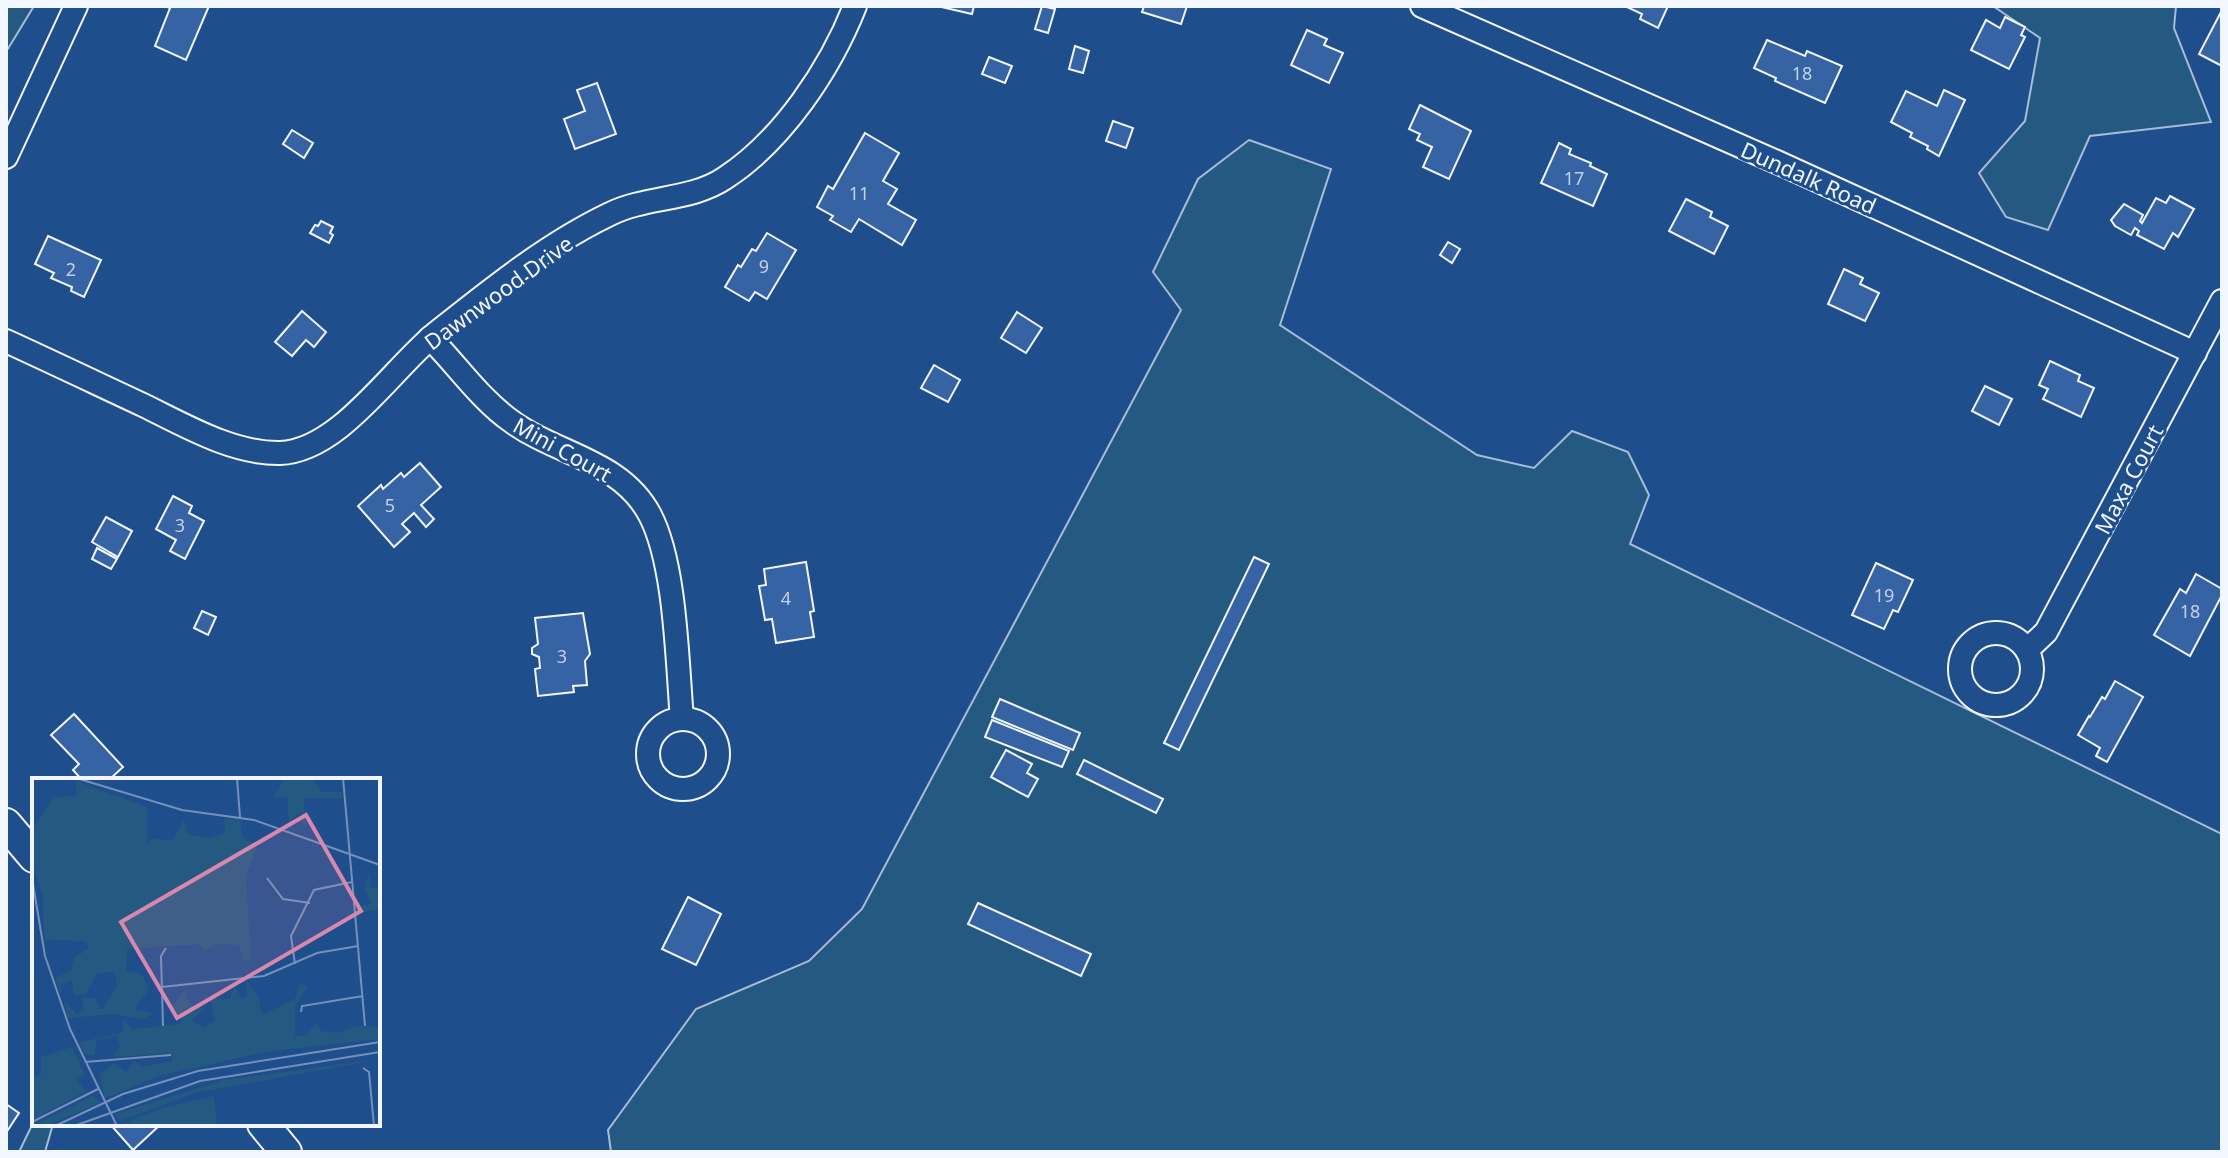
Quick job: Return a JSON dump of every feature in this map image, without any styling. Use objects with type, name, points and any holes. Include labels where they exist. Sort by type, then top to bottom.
[{"type":"main road","points":[[6,824],[32,855]]},
{"type":"main road","points":[[265,1126],[286,1152]]},
{"type":"street","points":[[6,157],[76,6]]},
{"type":"street","name":"Dawnwood Drive","points":[[6,341],[215,438],[260,452],[282,453],[303,449],[338,431],[430,338],[506,280],[609,214],[660,197],[707,188],[725,178],[771,138],[798,107],[832,56],[855,6]]},
{"type":"street","name":"Dundalk Road","points":[[1422,6],[1779,163],[2195,353]]},
{"type":"street","name":"Maxa Court","points":[[2027,650],[2046,632],[2222,301]]},
{"type":"street","name":"Mini Court","points":[[430,338],[501,414],[541,439],[605,468],[648,512],[664,553],[682,719]]},
{"type":"shaded area","points":[[6,6],[34,6],[6,52]]},
{"type":"shaded area","points":[[1993,6],[2176,6],[2174,28],[2211,122],[2090,136],[2048,230],[2006,217],[1979,173],[2025,121],[2040,38]]},
{"type":"shaded area","points":[[1249,140],[1331,169],[1280,325],[1477,455],[1534,468],[1572,431],[1628,452],[1649,495],[1630,544],[2222,834],[2222,1152],[611,1152],[608,1130],[696,1009],[809,961],[862,909],[1181,310],[1153,272],[1198,179]]},
{"type":"shaded area","points":[[32,1125],[52,1126],[45,1152],[19,1152]]},
{"type":"building","points":[[165,6],[209,6],[186,60],[155,46],[170,8]]},
{"type":"building","points":[[937,6],[974,6],[972,14]]},
{"type":"building","points":[[1042,6],[1055,9],[1048,33],[1035,29]]},
{"type":"building","points":[[1144,6],[1187,6],[1181,24],[1142,12]]},
{"type":"building","points":[[1625,6],[1668,6],[1658,28],[1640,19],[1642,14]]},
{"type":"building","points":[[2222,10],[2222,66],[2199,54]]},
{"type":"building","points":[[2005,17],[2025,27],[2021,35],[2025,37],[2009,69],[1971,50],[1986,20],[2000,28]]},
{"type":"building","points":[[1307,30],[1327,39],[1324,45],[1343,53],[1329,83],[1291,65]]},
{"type":"building","points":[[1767,40],[1805,56],[1807,51],[1842,66],[1825,103],[1754,68]]},
{"type":"building","points":[[1075,46],[1089,51],[1083,73],[1069,69]]},
{"type":"building","points":[[989,57],[1012,66],[1005,83],[982,74]]},
{"type":"building","points":[[597,83],[616,134],[575,149],[564,119],[585,111],[577,90]]},
{"type":"building","points":[[1944,90],[1965,100],[1939,156],[1910,137],[1912,133],[1891,122],[1906,91],[1937,106]]},
{"type":"building","points":[[1420,105],[1471,131],[1449,179],[1423,167],[1432,147],[1417,140],[1420,134],[1409,129]]},
{"type":"building","points":[[1113,121],[1133,128],[1126,148],[1106,141]]},
{"type":"building","points":[[292,130],[313,143],[304,158],[283,144]]},
{"type":"building","points":[[865,133],[899,153],[883,181],[897,189],[888,204],[916,220],[902,245],[859,219],[851,232],[830,220],[833,216],[817,207],[828,186],[833,189]]},
{"type":"building","points":[[1559,143],[1571,149],[1569,154],[1607,174],[1593,206],[1541,183]]},
{"type":"building","points":[[2170,196],[2194,209],[2178,237],[2173,233],[2164,249],[2137,235],[2139,231],[2135,228],[2131,235],[2111,220],[2124,204],[2143,215],[2142,223],[2156,198],[2166,203]]},
{"type":"building","points":[[1686,199],[1712,212],[1710,217],[1728,226],[1714,254],[1669,231]]},
{"type":"building","points":[[321,221],[333,227],[329,243],[310,233]]},
{"type":"building","points":[[767,233],[796,250],[767,299],[755,292],[749,301],[725,287],[738,265],[741,267],[752,249],[756,251]]},
{"type":"building","points":[[48,236],[101,260],[84,297],[71,291],[72,287],[51,278],[54,273],[35,264]]},
{"type":"building","points":[[1448,242],[1460,249],[1452,263],[1440,255]]},
{"type":"building","points":[[1844,269],[1863,278],[1860,284],[1879,293],[1865,321],[1828,304]]},
{"type":"building","points":[[302,311],[326,332],[314,347],[306,340],[292,356],[275,342]]},
{"type":"building","points":[[1017,312],[1042,328],[1026,353],[1001,338]]},
{"type":"building","points":[[2050,361],[2080,375],[2078,381],[2094,388],[2081,417],[2043,399],[2048,389],[2039,385]]},
{"type":"building","points":[[934,365],[960,380],[948,402],[921,388]]},
{"type":"building","points":[[1985,386],[2012,399],[1999,425],[1972,411]]},
{"type":"building","points":[[420,463],[441,487],[421,505],[434,519],[426,527],[414,513],[402,524],[410,532],[394,547],[358,506],[381,485],[383,489],[401,473],[404,477]]},
{"type":"building","points":[[173,496],[192,506],[189,513],[204,521],[185,559],[170,551],[176,540],[156,529]]},
{"type":"building","points":[[106,517],[132,531],[118,557],[92,542]]},
{"type":"building","points":[[97,548],[117,559],[111,569],[92,559]]},
{"type":"building","points":[[1254,557],[1269,564],[1179,750],[1164,743]]},
{"type":"building","points":[[806,562],[814,611],[810,612],[814,637],[776,643],[772,619],[765,620],[759,586],[766,585],[764,569]]},
{"type":"building","points":[[1876,563],[1913,580],[1898,612],[1893,610],[1884,629],[1852,615]]},
{"type":"building","points":[[2196,574],[2222,589],[2222,595],[2190,656],[2154,635],[2180,589],[2186,593]]},
{"type":"building","points":[[202,611],[216,617],[208,635],[194,628]]},
{"type":"building","points":[[583,613],[590,654],[585,661],[587,685],[573,686],[574,692],[538,696],[535,669],[540,668],[539,657],[532,654],[532,648],[538,644],[535,618]]},
{"type":"building","points":[[2115,681],[2143,697],[2107,762],[2096,756],[2100,748],[2078,735]]},
{"type":"building","points":[[1000,699],[1080,733],[1073,750],[992,717]]},
{"type":"building","points":[[74,714],[123,767],[111,778],[80,778],[73,770],[79,764],[51,735]]},
{"type":"building","points":[[992,720],[1069,751],[1062,767],[985,737]]},
{"type":"building","points":[[1006,750],[1032,764],[1027,773],[1038,779],[1028,797],[991,777]]},
{"type":"building","points":[[1084,760],[1163,799],[1156,813],[1077,774]]},
{"type":"building","points":[[688,897],[721,914],[696,965],[662,949]]},
{"type":"building","points":[[978,903],[1091,954],[1081,976],[968,924]]},
{"type":"building","points":[[6,1104],[19,1113],[6,1133]]},
{"type":"building","points":[[112,1126],[159,1126],[133,1150]]}]
